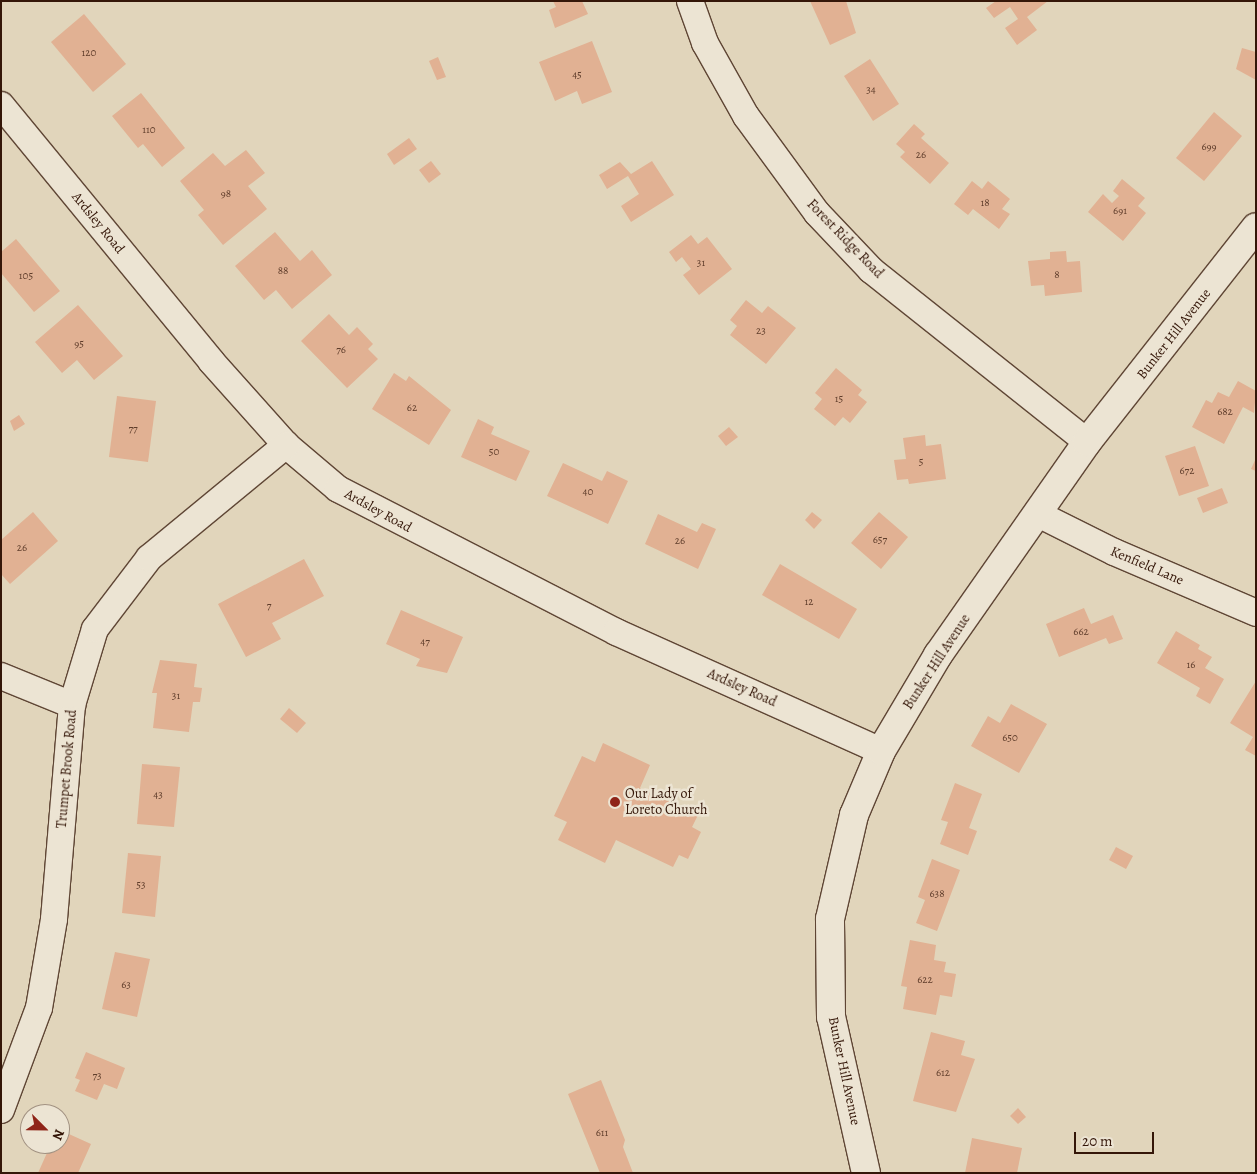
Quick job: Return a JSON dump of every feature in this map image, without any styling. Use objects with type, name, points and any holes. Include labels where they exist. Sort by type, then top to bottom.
[{"type":"main road","name":"Bunker Hill Avenue","points":[[866,1173],[831,1017],[830,919],[854,815],[881,751],[938,656],[1040,514],[1088,442],[1255,231]]},
{"type":"street","name":"Forest Ridge Road","points":[[690,1],[705,43],[746,116],[817,213],[872,270],[1088,442]]},
{"type":"street","name":"Ardsley Road","points":[[1,105],[286,445],[338,489],[423,536],[616,632],[881,751]]},
{"type":"street","name":"Trumpet Brook Road","points":[[1,1110],[39,1008],[54,919],[72,705],[95,629],[149,558],[286,445]]},
{"type":"street","name":"Kenfield Lane","points":[[1040,514],[1114,552],[1256,613]]},
{"type":"street","points":[[1,676],[72,705]]},
{"type":"building","points":[[553,1],[582,1],[588,14],[555,28],[549,10],[556,7]]},
{"type":"building","points":[[810,1],[846,1],[856,33],[830,45]]},
{"type":"building","points":[[996,1],[1048,1],[1027,17],[1037,30],[1017,45],[1005,28],[1018,19],[1010,7],[994,18],[986,8]]},
{"type":"building","points":[[84,14],[126,64],[93,92],[51,42]]},
{"type":"building","points":[[592,41],[612,92],[582,104],[577,91],[555,101],[539,62]]},
{"type":"building","points":[[1242,48],[1256,52],[1256,80],[1236,69]]},
{"type":"building","points":[[438,57],[446,77],[437,80],[429,61]]},
{"type":"building","points":[[870,59],[899,104],[873,121],[844,76]]},
{"type":"building","points":[[141,93],[185,148],[162,167],[143,144],[138,148],[112,116]]},
{"type":"building","points":[[1214,112],[1242,136],[1204,181],[1176,158]]},
{"type":"building","points":[[914,124],[925,134],[921,138],[949,163],[930,184],[900,157],[905,152],[896,144]]},
{"type":"building","points":[[409,138],[417,149],[394,165],[387,154]]},
{"type":"building","points":[[246,150],[265,173],[248,186],[267,209],[223,245],[198,215],[204,210],[180,181],[213,153],[225,166]]},
{"type":"building","points":[[431,161],[441,174],[429,183],[419,170]]},
{"type":"building","points":[[652,161],[674,195],[631,222],[621,206],[639,194],[628,176],[607,189],[599,175],[620,162],[631,174]]},
{"type":"building","points":[[1122,179],[1145,198],[1138,206],[1146,213],[1123,241],[1088,212],[1103,194],[1112,203],[1119,196],[1113,191]]},
{"type":"building","points":[[972,181],[982,189],[988,181],[1010,199],[1002,209],[1010,214],[999,229],[973,209],[968,215],[954,204]]},
{"type":"building","points":[[275,232],[300,261],[312,250],[332,275],[292,309],[276,290],[264,300],[235,266]]},
{"type":"building","points":[[691,235],[698,244],[707,237],[732,269],[699,295],[683,275],[691,269],[682,257],[676,262],[669,252]]},
{"type":"building","points":[[16,239],[60,291],[34,312],[1,273],[1,252]]},
{"type":"building","points":[[1066,251],[1067,262],[1080,261],[1082,292],[1045,296],[1044,285],[1031,286],[1028,261],[1050,259],[1050,252]]},
{"type":"building","points":[[746,300],[762,313],[768,306],[796,328],[766,364],[730,335],[737,326],[730,320]]},
{"type":"building","points":[[78,305],[123,356],[94,380],[77,360],[62,373],[35,342]]},
{"type":"building","points":[[329,314],[349,335],[357,327],[373,344],[368,349],[378,359],[347,388],[301,341]]},
{"type":"building","points":[[836,368],[862,390],[858,395],[867,402],[850,423],[843,417],[835,426],[814,409],[822,399],[815,393]]},
{"type":"building","points":[[394,373],[406,381],[409,376],[451,410],[429,445],[372,409]]},
{"type":"building","points":[[1238,381],[1256,391],[1254,413],[1243,407],[1224,444],[1192,427],[1206,400],[1212,403],[1218,392],[1229,397]]},
{"type":"building","points":[[117,396],[156,401],[148,462],[109,457]]},
{"type":"building","points":[[19,415],[25,424],[14,431],[10,421]]},
{"type":"building","points":[[478,419],[494,427],[491,434],[530,451],[516,481],[461,457]]},
{"type":"building","points":[[729,427],[738,437],[726,446],[718,436]]},
{"type":"building","points":[[925,435],[926,446],[941,444],[946,479],[909,484],[908,479],[897,480],[894,460],[906,459],[903,438]]},
{"type":"building","points":[[1195,446],[1209,486],[1179,496],[1165,456]]},
{"type":"building","points":[[1256,458],[1256,471],[1251,469]]},
{"type":"building","points":[[563,463],[602,481],[607,471],[628,481],[608,524],[547,496]]},
{"type":"building","points":[[1222,488],[1228,503],[1203,513],[1197,498]]},
{"type":"building","points":[[33,512],[58,541],[10,584],[1,574],[1,540]]},
{"type":"building","points":[[812,512],[822,520],[814,529],[805,520]]},
{"type":"building","points":[[879,512],[908,537],[881,569],[851,543]]},
{"type":"building","points":[[658,514],[697,532],[702,523],[716,529],[698,569],[645,544]]},
{"type":"building","points":[[304,559],[324,596],[272,623],[281,639],[246,657],[218,604]]},
{"type":"building","points":[[780,564],[857,609],[839,639],[762,595]]},
{"type":"building","points":[[1084,608],[1091,624],[1113,615],[1123,639],[1109,644],[1106,638],[1059,657],[1046,624]]},
{"type":"building","points":[[401,610],[463,637],[447,673],[416,666],[420,659],[386,644]]},
{"type":"building","points":[[1176,631],[1200,645],[1198,649],[1212,657],[1205,668],[1224,679],[1210,704],[1196,696],[1200,688],[1157,663]]},
{"type":"building","points":[[160,660],[197,664],[194,687],[202,688],[200,702],[193,702],[189,732],[153,728],[157,693],[152,693]]},
{"type":"building","points":[[1256,681],[1256,756],[1245,750],[1253,737],[1230,723]]},
{"type":"building","points":[[1011,704],[1047,724],[1019,773],[971,746],[988,716],[1000,723]]},
{"type":"building","points":[[289,708],[306,723],[297,733],[280,719]]},
{"type":"building","name":"Our Lady of Loreto Church","points":[[603,743],[650,765],[640,788],[698,815],[692,827],[701,832],[688,859],[679,855],[673,867],[616,840],[605,863],[558,840],[567,822],[554,816],[582,756],[595,762]]},
{"type":"building","points":[[142,764],[180,767],[174,827],[137,824]]},
{"type":"building","points":[[955,783],[982,794],[969,828],[977,831],[968,855],[940,844],[948,822],[941,820]]},
{"type":"building","points":[[1116,847],[1133,856],[1126,869],[1109,860]]},
{"type":"building","points":[[128,853],[161,856],[155,917],[122,913]]},
{"type":"building","points":[[932,859],[960,870],[937,931],[916,923],[925,900],[918,897]]},
{"type":"building","points":[[910,940],[936,945],[934,960],[946,962],[944,972],[956,974],[952,997],[940,995],[936,1015],[903,1009],[907,987],[901,986]]},
{"type":"building","points":[[115,952],[150,959],[137,1017],[102,1009]]},
{"type":"building","points":[[931,1032],[965,1041],[961,1055],[975,1059],[956,1112],[913,1101]]},
{"type":"building","points":[[86,1052],[125,1068],[117,1089],[104,1084],[97,1100],[75,1091],[80,1080],[75,1078]]},
{"type":"building","points":[[601,1080],[625,1140],[623,1147],[633,1173],[600,1173],[568,1094]]},
{"type":"building","points":[[1018,1108],[1026,1117],[1018,1124],[1010,1116]]},
{"type":"building","points":[[70,1135],[91,1144],[78,1173],[38,1173],[47,1154],[70,1154]]},
{"type":"building","points":[[972,1138],[1022,1148],[1017,1173],[965,1173]]},
{"type":"place","name":"Our Lady of Loreto Church","points":[[615,802]]}]
